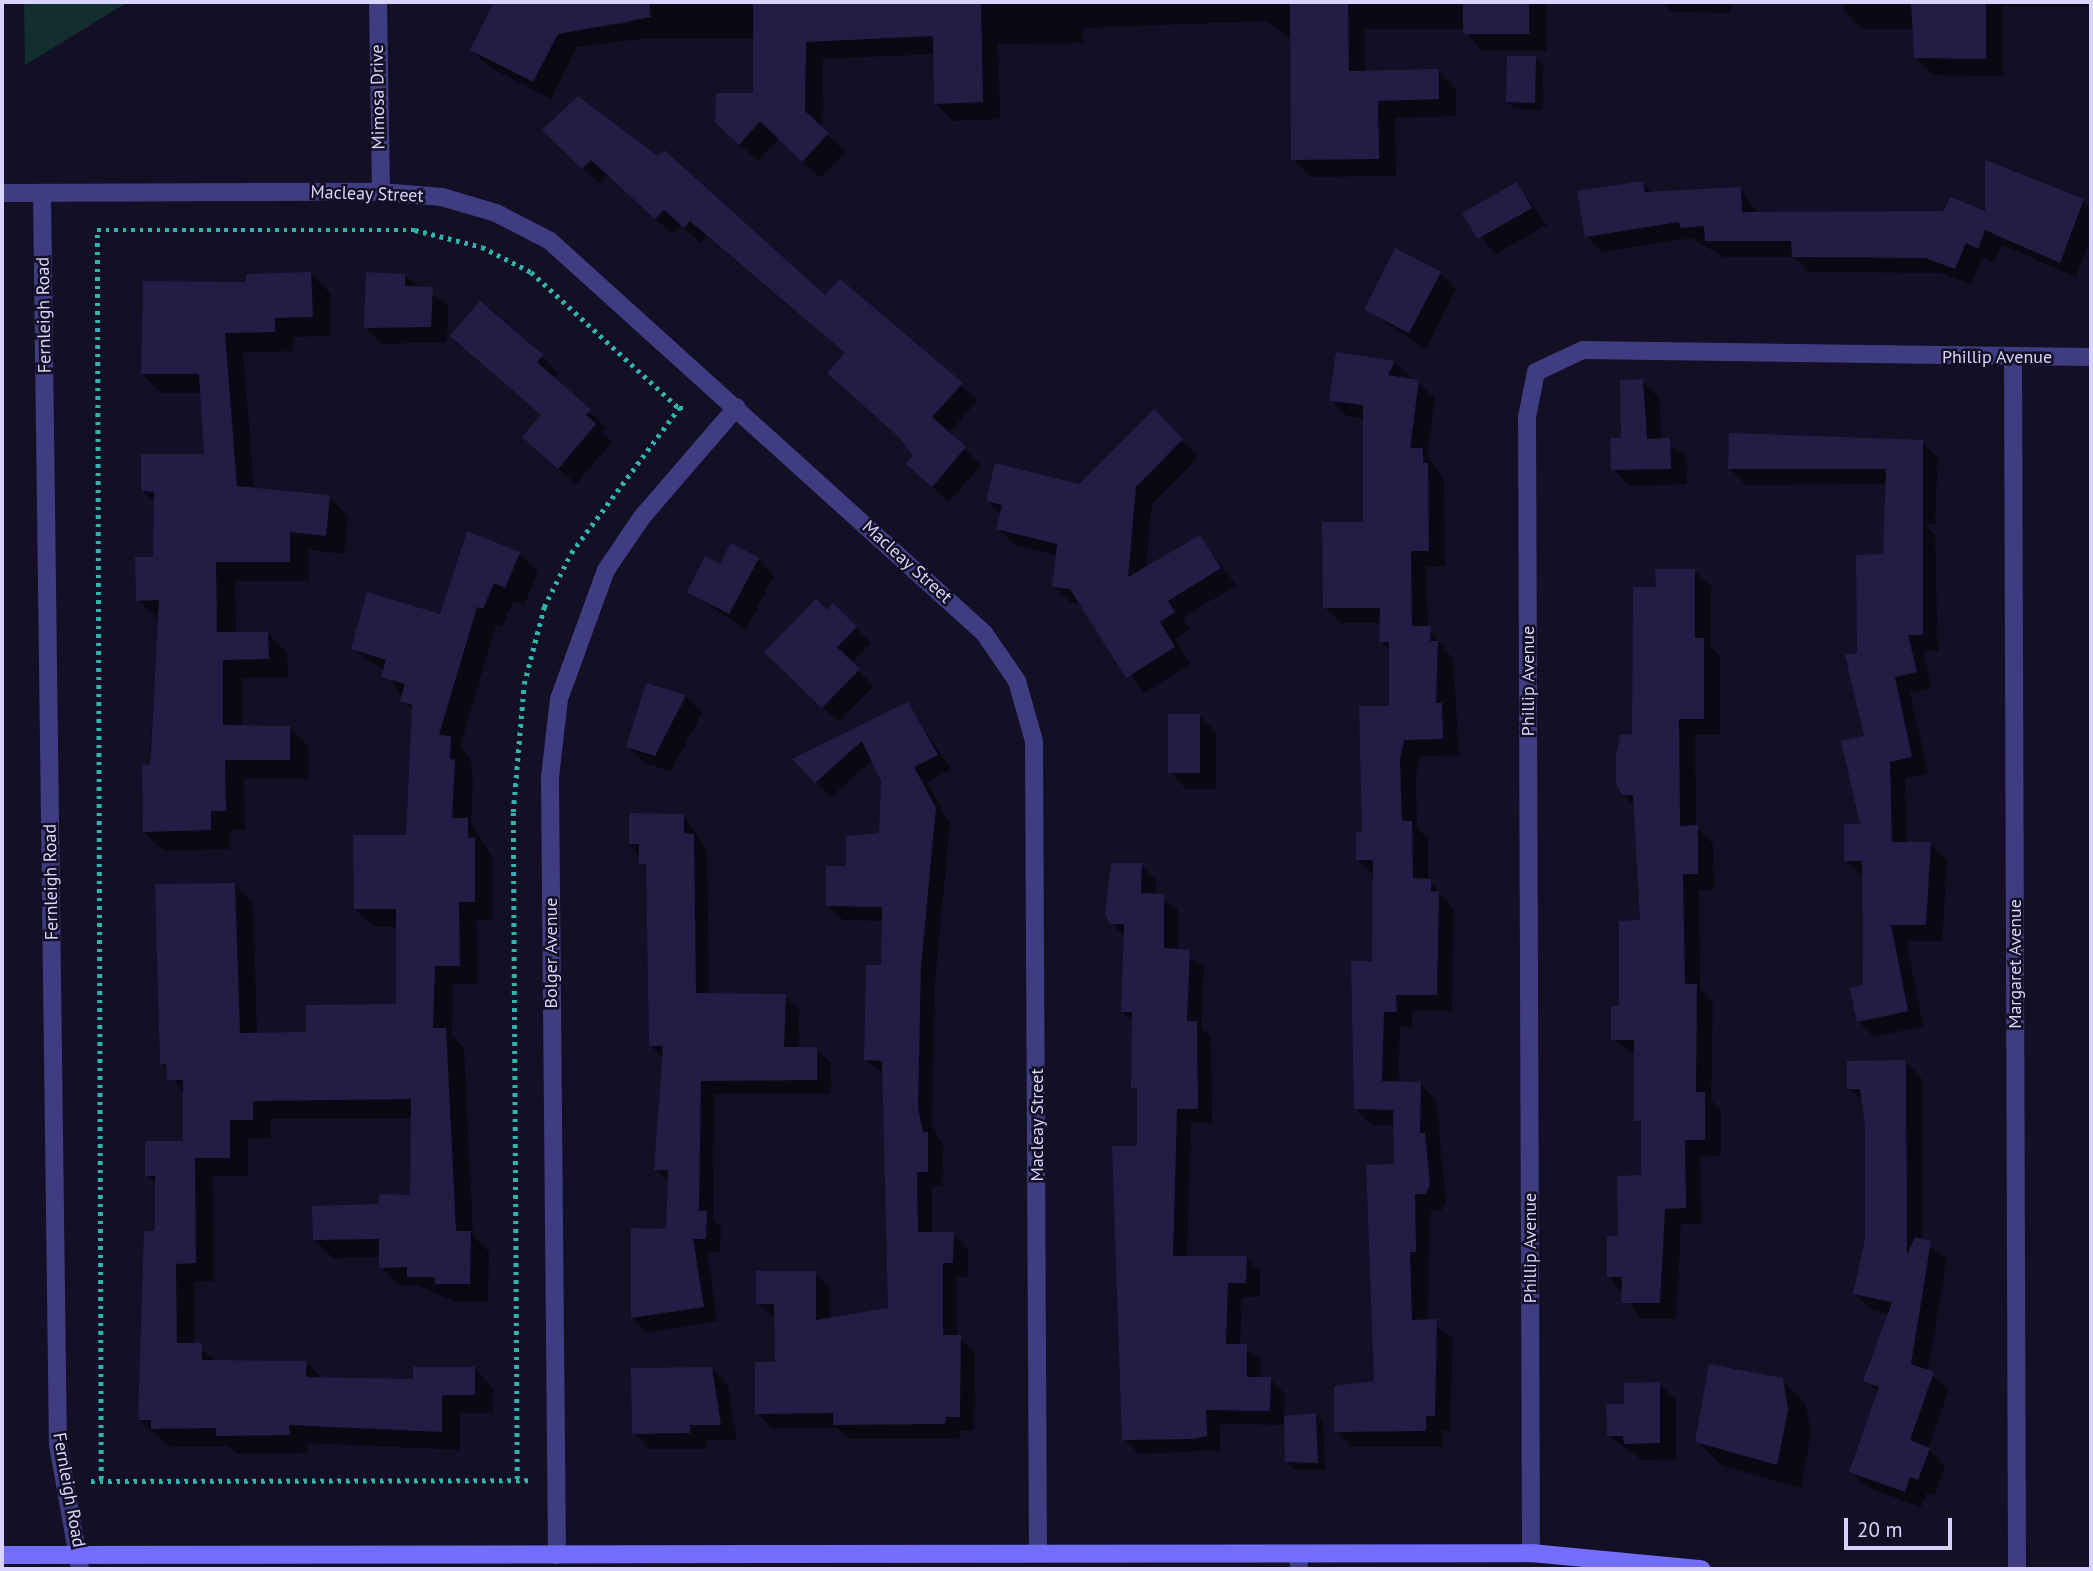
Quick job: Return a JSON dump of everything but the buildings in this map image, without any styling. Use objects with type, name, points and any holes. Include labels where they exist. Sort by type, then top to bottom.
[{"type":"street","name":"Mimosa Drive","points":[[378,2],[381,192]]},
{"type":"street","name":"Macleay Street","points":[[2,193],[381,192],[442,197],[496,212],[550,241],[737,407],[984,633],[1017,681],[1034,741],[1038,1553]]},
{"type":"street","name":"Fernleigh Road","points":[[42,193],[58,1446],[80,1562]]},
{"type":"street","name":"Phillip Avenue","points":[[1531,1553],[1527,417],[1536,372],[1583,350],[2012,359],[2091,357]]},
{"type":"street","name":"Margaret Avenue","points":[[2012,359],[2017,1569]]},
{"type":"street","name":"Bolger Avenue","points":[[557,1555],[550,777],[559,699],[606,570],[642,517],[737,407]]},
{"type":"street","points":[[2,1555],[80,1562],[557,1555],[620,1562],[1038,1553],[1299,1562],[1531,1553],[1701,1569]]},
{"type":"path","points":[[101,1479],[97,230],[404,229],[482,247],[531,271],[679,408]]},
{"type":"path","points":[[86,1482],[101,1479],[533,1480]]},
{"type":"green space","points":[[24,2],[128,2],[25,65]]}]
